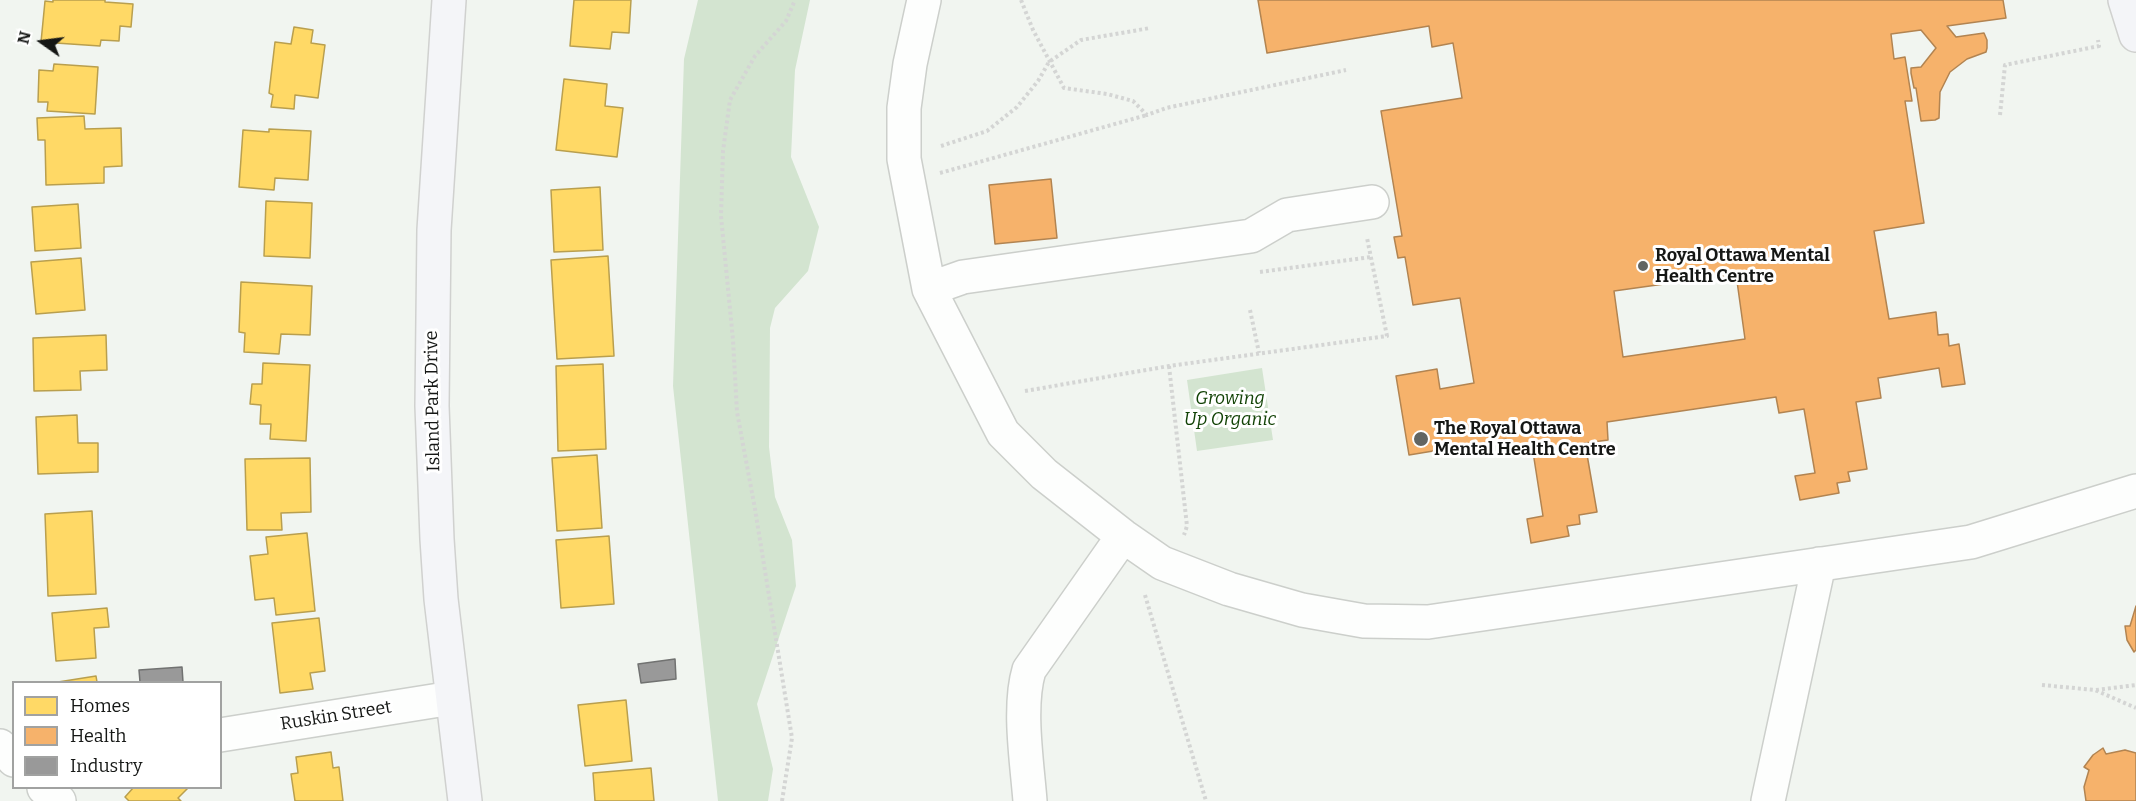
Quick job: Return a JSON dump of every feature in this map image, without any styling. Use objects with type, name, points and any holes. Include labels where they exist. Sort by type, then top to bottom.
[{"type":"main road","name":"Island Park Drive","points":[[449,0],[435,230],[432,406],[437,539],[452,698],[465,801]]},
{"type":"main road","points":[[2125,0],[2136,34]]},
{"type":"street","points":[[924,0],[909,64],[904,108],[904,159],[929,289],[1003,433],[1044,474],[1123,536],[1162,563],[1229,589],[1302,610],[1364,621],[1428,622],[1971,542],[2136,491]]},
{"type":"street","points":[[929,289],[963,277],[1251,236],[1287,215],[1365,203]]},
{"type":"street","points":[[1030,801],[1024,706],[1024,685],[1029,670],[1123,536]]},
{"type":"street","points":[[1768,801],[1820,564]]},
{"type":"street","name":"Ruskin Street","points":[[222,735],[452,698]]},
{"type":"street","points":[[45,789],[59,801]]},
{"type":"path","points":[[782,801],[792,738],[737,412],[733,340],[721,216],[723,151],[730,100],[755,56],[786,21],[795,0]]},
{"type":"path","points":[[1021,0],[1049,62],[1064,88],[1107,94],[1133,101],[1148,115]]},
{"type":"path","points":[[941,146],[987,131],[1017,107],[1038,81],[1049,62],[1082,40],[1150,28]]},
{"type":"path","points":[[2000,115],[2005,65],[2099,46],[2097,34]]},
{"type":"path","points":[[908,184],[1166,108],[1346,70]]},
{"type":"path","points":[[1025,391],[1168,366],[1387,336],[1371,257],[1365,203]]},
{"type":"path","points":[[1260,272],[1371,257]]},
{"type":"path","points":[[1250,310],[1259,353]]},
{"type":"path","points":[[1168,366],[1187,526],[1184,536]]},
{"type":"path","points":[[1143,590],[1206,801]]},
{"type":"path","points":[[2042,685],[2095,690],[2136,685]]},
{"type":"path","points":[[2095,690],[2136,708]]},
{"type":"green space","points":[[698,0],[810,0],[795,70],[791,157],[819,227],[808,271],[775,308],[770,328],[769,447],[775,497],[792,540],[796,586],[757,704],[773,769],[768,801],[718,801],[673,386],[684,59]]},
{"type":"green space","name":"Growing Up Organic","points":[[1262,368],[1273,440],[1197,451],[1187,380]]},
{"type":"building: Homes","points":[[53,0],[105,0],[105,2],[133,4],[131,27],[120,26],[119,41],[101,40],[100,46],[41,42],[45,1],[53,2]]},
{"type":"building: Homes","points":[[574,0],[631,0],[629,33],[612,32],[610,49],[570,46]]},
{"type":"building: Homes","points":[[294,27],[313,30],[311,43],[325,45],[318,98],[295,95],[294,109],[271,107],[273,95],[269,93],[275,42],[291,44]]},
{"type":"building: Homes","points":[[54,64],[98,67],[95,114],[47,111],[48,102],[38,102],[39,70],[53,71]]},
{"type":"building: Homes","points":[[564,79],[607,84],[605,106],[623,108],[617,157],[556,150]]},
{"type":"building: Homes","points":[[84,116],[85,129],[121,128],[122,166],[104,167],[104,183],[46,185],[45,140],[38,140],[37,118]]},
{"type":"building: Homes","points":[[269,129],[311,131],[308,180],[275,178],[274,190],[239,187],[243,130],[269,132]]},
{"type":"building: Homes","points":[[600,187],[603,250],[554,252],[551,190]]},
{"type":"building: Homes","points":[[266,201],[312,203],[310,258],[264,256]]},
{"type":"building: Homes","points":[[78,204],[81,248],[35,251],[32,207]]},
{"type":"building: Homes","points":[[608,256],[614,356],[557,359],[551,260]]},
{"type":"building: Homes","points":[[81,258],[85,310],[36,314],[31,262]]},
{"type":"building: Homes","points":[[241,282],[312,286],[310,335],[281,334],[279,354],[244,352],[245,333],[239,332]]},
{"type":"building: Homes","points":[[106,335],[107,370],[80,371],[81,390],[34,391],[33,338]]},
{"type":"building: Homes","points":[[263,363],[310,365],[306,441],[270,439],[271,424],[260,424],[261,405],[250,404],[252,384],[262,384]]},
{"type":"building: Homes","points":[[603,364],[606,449],[558,451],[556,366]]},
{"type":"building: Homes","points":[[77,415],[78,443],[98,443],[98,472],[38,474],[36,417]]},
{"type":"building: Homes","points":[[597,455],[602,528],[557,531],[552,458]]},
{"type":"building: Homes","points":[[310,458],[311,512],[281,513],[282,530],[247,530],[245,459]]},
{"type":"building: Homes","points":[[92,511],[96,594],[48,596],[45,514]]},
{"type":"building: Homes","points":[[307,533],[315,611],[276,615],[274,598],[255,600],[250,556],[268,554],[266,537]]},
{"type":"building: Homes","points":[[609,536],[614,604],[561,608],[556,540]]},
{"type":"building: Homes","points":[[107,608],[109,627],[94,628],[96,658],[56,661],[52,613]]},
{"type":"building: Homes","points":[[319,618],[325,671],[310,673],[313,689],[280,693],[272,623]]},
{"type":"building: Homes","points":[[96,676],[97,681],[64,681]]},
{"type":"building: Homes","points":[[626,700],[632,761],[585,766],[578,705]]},
{"type":"building: Homes","points":[[331,752],[333,768],[339,767],[343,801],[295,801],[291,774],[298,773],[296,757]]},
{"type":"building: Homes","points":[[651,768],[654,801],[595,801],[593,773]]},
{"type":"building: Homes","points":[[132,789],[187,789],[178,798],[181,801],[129,801],[125,797]]},
{"type":"building: Health","name":"Royal Ottawa Mental Health Centre","points":[[1258,0],[2003,0],[2006,18],[1947,26],[1956,37],[1984,33],[1987,48],[1986,52],[1967,59],[1950,72],[1940,92],[1939,118],[1935,120],[1921,121],[1911,68],[1921,67],[1936,48],[1921,30],[1891,34],[1894,59],[1905,57],[1912,101],[1905,101],[1924,223],[1874,231],[1889,319],[1936,312],[1938,335],[1948,334],[1949,346],[1959,344],[1965,384],[1942,387],[1939,368],[1878,378],[1881,398],[1856,402],[1867,469],[1848,472],[1850,481],[1837,483],[1839,493],[1800,500],[1795,476],[1815,473],[1804,409],[1779,413],[1776,397],[1607,422],[1608,440],[1585,443],[1597,512],[1579,515],[1580,524],[1567,526],[1569,536],[1531,543],[1527,519],[1543,516],[1533,452],[1508,456],[1506,439],[1409,455],[1396,376],[1437,369],[1440,389],[1474,383],[1460,298],[1413,305],[1405,257],[1398,258],[1394,237],[1402,236],[1381,111],[1462,98],[1453,43],[1432,47],[1429,26],[1267,53]],"holes":[[[1736,274],[1745,339],[1623,357],[1614,291]]]},
{"type":"building: Health","points":[[1051,179],[1057,238],[995,244],[989,185]]},
{"type":"building: Health","points":[[2136,606],[2136,650],[2134,652],[2127,640],[2125,626],[2130,626]]},
{"type":"building: Health","points":[[2103,748],[2106,754],[2125,750],[2136,753],[2136,801],[2086,801],[2084,787],[2089,770],[2084,767],[2093,755]]},
{"type":"building: Industry","points":[[675,659],[676,679],[641,683],[638,664]]},
{"type":"building: Industry","points":[[182,667],[183,681],[140,681],[139,670]]},
{"type":"place","name":"Royal Ottawa Mental Health Centre","points":[[1643,266]]},
{"type":"place","name":"The Royal Ottawa Mental Health Centre","points":[[1421,439]]}]
